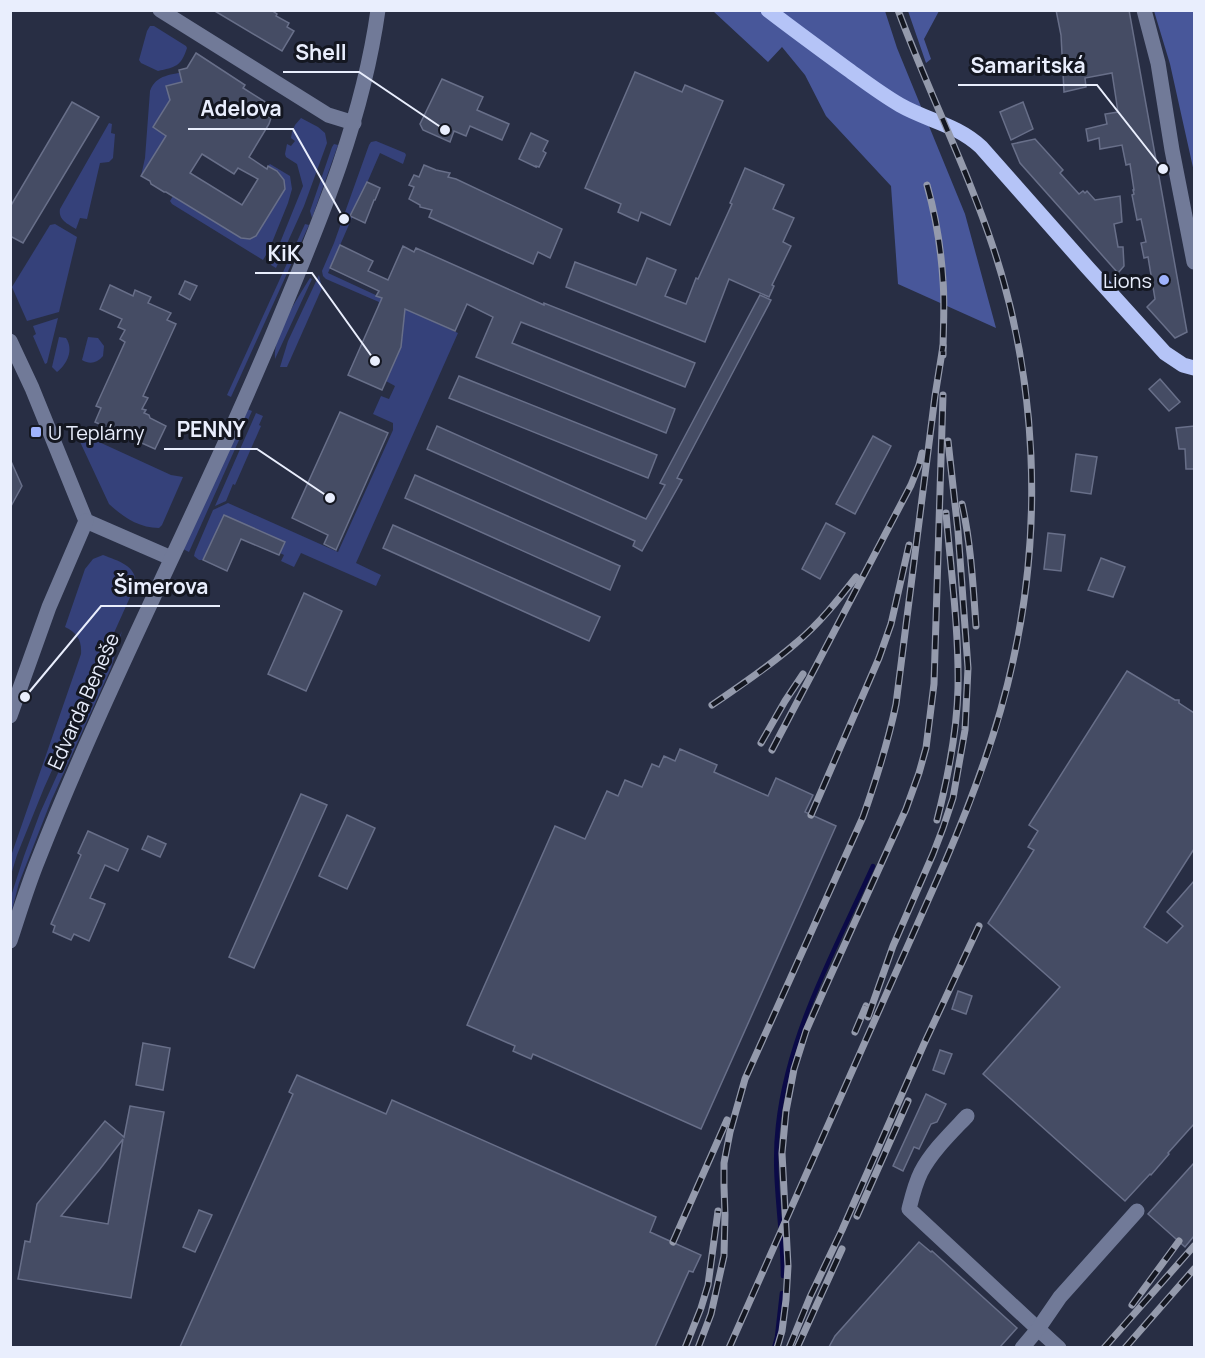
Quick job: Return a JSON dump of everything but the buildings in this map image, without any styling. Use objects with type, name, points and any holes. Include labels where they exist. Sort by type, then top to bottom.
[{"type":"main road","points":[[768,10],[899,105],[969,136],[1166,353],[1183,365],[1194,369]]},
{"type":"street","points":[[160,10],[328,115],[354,123]]},
{"type":"street","name":"Edvarda Beneše","points":[[10,941],[37,863],[79,759],[259,369],[321,218],[354,123],[378,10]]},
{"type":"street","points":[[1144,10],[1158,63],[1194,262]]},
{"type":"street","points":[[10,341],[32,388],[86,521],[171,558]]},
{"type":"street","points":[[10,716],[49,607],[86,521]]},
{"type":"street","points":[[967,1116],[930,1158],[921,1172],[909,1209],[1059,1347]]},
{"type":"street","points":[[1022,1347],[1038,1329],[1060,1297],[1137,1211]]},
{"type":"shaded area","points":[[713,11],[885,11],[897,48],[965,214],[996,328],[898,284],[891,186],[826,116],[805,75],[782,47],[768,62]]},
{"type":"shaded area","points":[[908,11],[939,11],[924,39],[931,59],[926,63]]},
{"type":"shaded area","points":[[1154,11],[1194,11],[1194,172],[1170,64]]},
{"type":"shaded area","points":[[150,26],[154,26],[186,46],[180,63],[158,71],[141,63],[139,60]]},
{"type":"shaded area","points":[[188,71],[181,82],[167,86],[170,100],[153,127],[171,139],[141,176],[145,158],[150,91],[160,78]]},
{"type":"shaded area","points":[[301,118],[325,133],[327,143],[304,206],[276,268],[271,265],[303,186],[297,164],[285,154],[287,144],[291,146],[295,141],[291,138],[292,132]]},
{"type":"shaded area","points":[[109,123],[112,124],[111,133],[115,134],[113,158],[109,162],[100,163],[87,219],[80,218],[76,229],[62,219],[60,209]]},
{"type":"shaded area","points":[[376,141],[405,153],[403,164],[380,153],[328,273],[458,333],[356,563],[381,575],[376,586],[301,553],[294,567],[281,561],[284,555],[280,553],[284,542],[224,515],[203,560],[199,560],[194,556],[195,552],[213,510],[228,503],[338,552],[393,430],[393,423],[373,414],[381,396],[389,399],[395,386],[386,381],[401,347],[404,318],[378,306],[379,302],[326,279],[322,271],[369,145]]},
{"type":"shaded area","points":[[334,144],[338,145],[312,218],[310,211]]},
{"type":"shaded area","points":[[270,164],[290,176],[292,189],[263,260],[170,201],[173,196],[241,238],[252,238],[256,236],[285,189],[281,186],[277,175],[279,172],[268,166]]},
{"type":"shaded area","points":[[55,224],[77,237],[59,312],[27,321],[12,287],[50,225]]},
{"type":"shaded area","points":[[305,224],[309,225],[231,397],[227,395]]},
{"type":"shaded area","points":[[319,275],[322,288],[287,367],[280,367],[288,341]]},
{"type":"shaded area","points":[[310,278],[312,279],[275,359],[275,349],[282,328]]},
{"type":"shaded area","points":[[58,318],[45,364],[33,336],[36,334],[33,326]]},
{"type":"shaded area","points":[[59,337],[66,338],[69,352],[64,365],[57,372],[52,367]]},
{"type":"shaded area","points":[[88,337],[98,338],[104,346],[103,356],[93,362],[82,360]]},
{"type":"shaded area","points":[[247,409],[252,411],[189,552],[183,549]]},
{"type":"shaded area","points":[[256,413],[263,416],[259,425],[261,426],[235,485],[233,484],[226,501],[215,506]]},
{"type":"shaded area","points":[[75,431],[171,475],[183,477],[159,528],[132,521],[109,504]]},
{"type":"shaded area","points":[[103,555],[130,568],[136,584],[44,788],[11,875],[11,856],[81,654],[78,638],[65,627],[85,569],[93,559]]},
{"type":"shaded area","points":[[122,631],[111,668],[51,801],[19,883],[11,914],[11,896],[40,813]]},
{"type":"waterway","points":[[783,1276],[776,1164],[776,1145],[783,1092],[802,1025],[873,866]]},
{"type":"waterway","points":[[774,1348],[782,1293]]},
{"type":"railway","points":[[729,1348],[965,813],[1000,713],[1023,610],[1032,507],[1027,402],[1019,351],[994,250],[960,159],[898,10]]},
{"type":"railway","points":[[927,185],[942,269],[943,355]]},
{"type":"railway","points":[[698,1348],[711,1314],[724,1256],[724,1163],[745,1079],[863,817],[893,719],[943,346]]},
{"type":"railway","points":[[777,1348],[782,1331],[788,1266],[782,1153],[786,1111],[794,1069],[806,1031],[906,809],[926,748],[934,684],[943,395]]},
{"type":"railway","points":[[868,1017],[893,946],[943,828],[953,798],[965,730],[968,668],[958,531],[948,441]]},
{"type":"railway","points":[[772,750],[911,485],[922,453]]},
{"type":"railway","points":[[962,504],[970,549],[976,626]]},
{"type":"railway","points":[[937,820],[951,754],[958,688],[956,622],[946,513]]},
{"type":"railway","points":[[811,815],[879,658],[891,624],[909,545]]},
{"type":"railway","points":[[712,705],[766,667],[804,636],[828,612],[856,577]]},
{"type":"railway","points":[[761,743],[803,674]]},
{"type":"railway","points":[[789,1348],[979,926]]},
{"type":"railway","points":[[855,1032],[866,1006]]},
{"type":"railway","points":[[857,1216],[908,1101]]},
{"type":"railway","points":[[673,1242],[727,1120]]},
{"type":"railway","points":[[685,1348],[708,1285],[718,1211]]},
{"type":"railway","points":[[1132,1305],[1179,1241]]},
{"type":"railway","points":[[1104,1348],[1194,1246]]},
{"type":"railway","points":[[797,1348],[842,1249]]},
{"type":"railway","points":[[1125,1348],[1194,1269]]},
{"type":"place","name":"Shell","points":[[445,130]]},
{"type":"place","name":"Samaritská","points":[[1163,169]]},
{"type":"place","name":"Adelova","points":[[344,219]]},
{"type":"place","name":"Lions","points":[[1164,280]]},
{"type":"place","name":"KiK","points":[[375,361]]},
{"type":"place","name":"U Teplárny","points":[[36,432]]},
{"type":"place","name":"PENNY","points":[[330,498]]},
{"type":"place","name":"Šimerova","points":[[25,697]]}]
